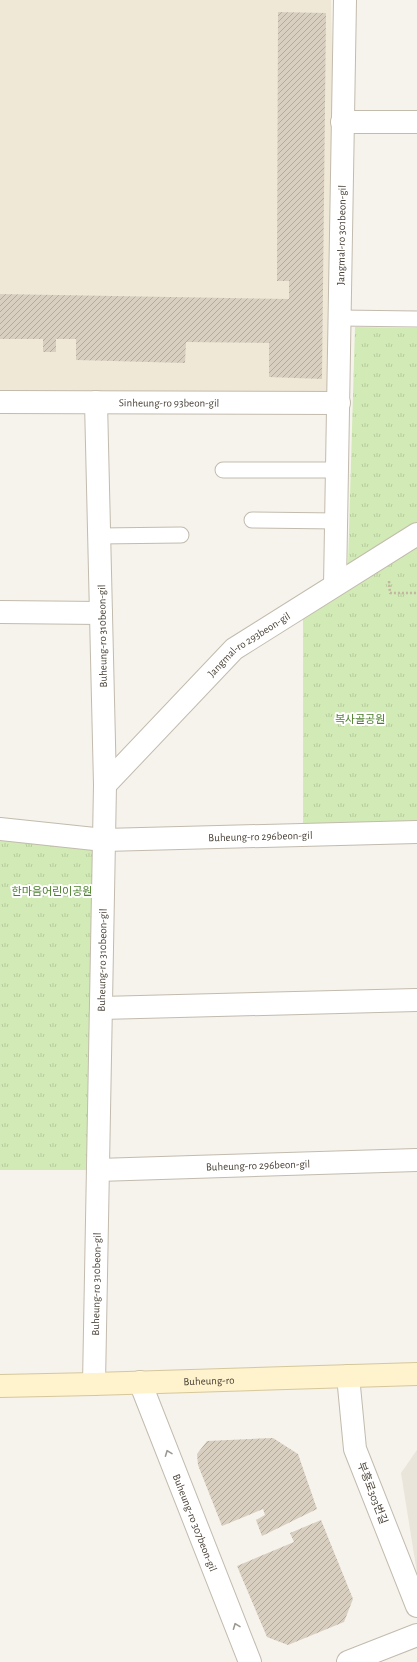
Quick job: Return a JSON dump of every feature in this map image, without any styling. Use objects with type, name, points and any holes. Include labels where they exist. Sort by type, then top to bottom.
[{"type":"street","name":"Jangmal-ro 301beon-gil","points":[[335,585],[345,0]]},
{"type":"street","points":[[342,122],[417,122]]},
{"type":"street","name":"Sinheung-ro 93beon-gil","points":[[0,402],[339,404]]},
{"type":"street","name":"Buheung-ro 310beon-gil","points":[[94,1384],[105,785],[96,402]]},
{"type":"street","name":"Jangmal-ro 293beon-gil","points":[[105,785],[234,649],[417,534]]},
{"type":"street","points":[[0,612],[101,613]]},
{"type":"street","name":"Buheung-ro 296beon-gil","points":[[0,829],[104,840],[417,832]]},
{"type":"street","points":[[101,1008],[417,1000]]},
{"type":"street","name":"Buheung-ro 296beon-gil","points":[[98,1170],[417,1160]]},
{"type":"street","name":"Buheung-ro","points":[[0,1386],[417,1374]]},
{"type":"street","name":"부흥로303번길","points":[[348,1376],[355,1449],[417,1606]]},
{"type":"street","name":"Buheung-ro 307beon-gil","points":[[140,1382],[250,1662]]},
{"type":"street","points":[[348,1662],[417,1635]]},
{"type":"lane","points":[[340,318],[417,319]]},
{"type":"lane","points":[[223,470],[338,470]]},
{"type":"lane","points":[[252,520],[337,521]]},
{"type":"lane","points":[[99,536],[181,535]]},
{"type":"path","points":[[387,553],[390,593],[417,593]]},
{"type":"shaded area","points":[[0,0],[331,0],[339,403],[0,402]]},
{"type":"shaded area","points":[[417,1450],[417,1573],[401,1473]]},
{"type":"green space","points":[[355,327],[417,328],[417,523],[348,565]]},
{"type":"green space","name":"복사골공원","points":[[417,534],[417,833],[303,835],[303,606]]},
{"type":"green space","name":"한마음어린이공원","points":[[0,829],[104,840],[98,1170],[0,1170]]},
{"type":"building","points":[[278,12],[326,13],[322,379],[269,377],[269,343],[186,342],[185,363],[76,360],[76,339],[56,339],[56,352],[43,352],[43,339],[0,339],[0,294],[289,299],[289,281],[277,281]]},
{"type":"building","points":[[273,1438],[298,1454],[317,1509],[262,1536],[256,1520],[265,1515],[263,1509],[222,1526],[198,1465],[197,1454],[207,1441]]},
{"type":"building","points":[[321,1520],[353,1599],[344,1622],[288,1645],[267,1637],[237,1566],[294,1542],[290,1533]]}]
